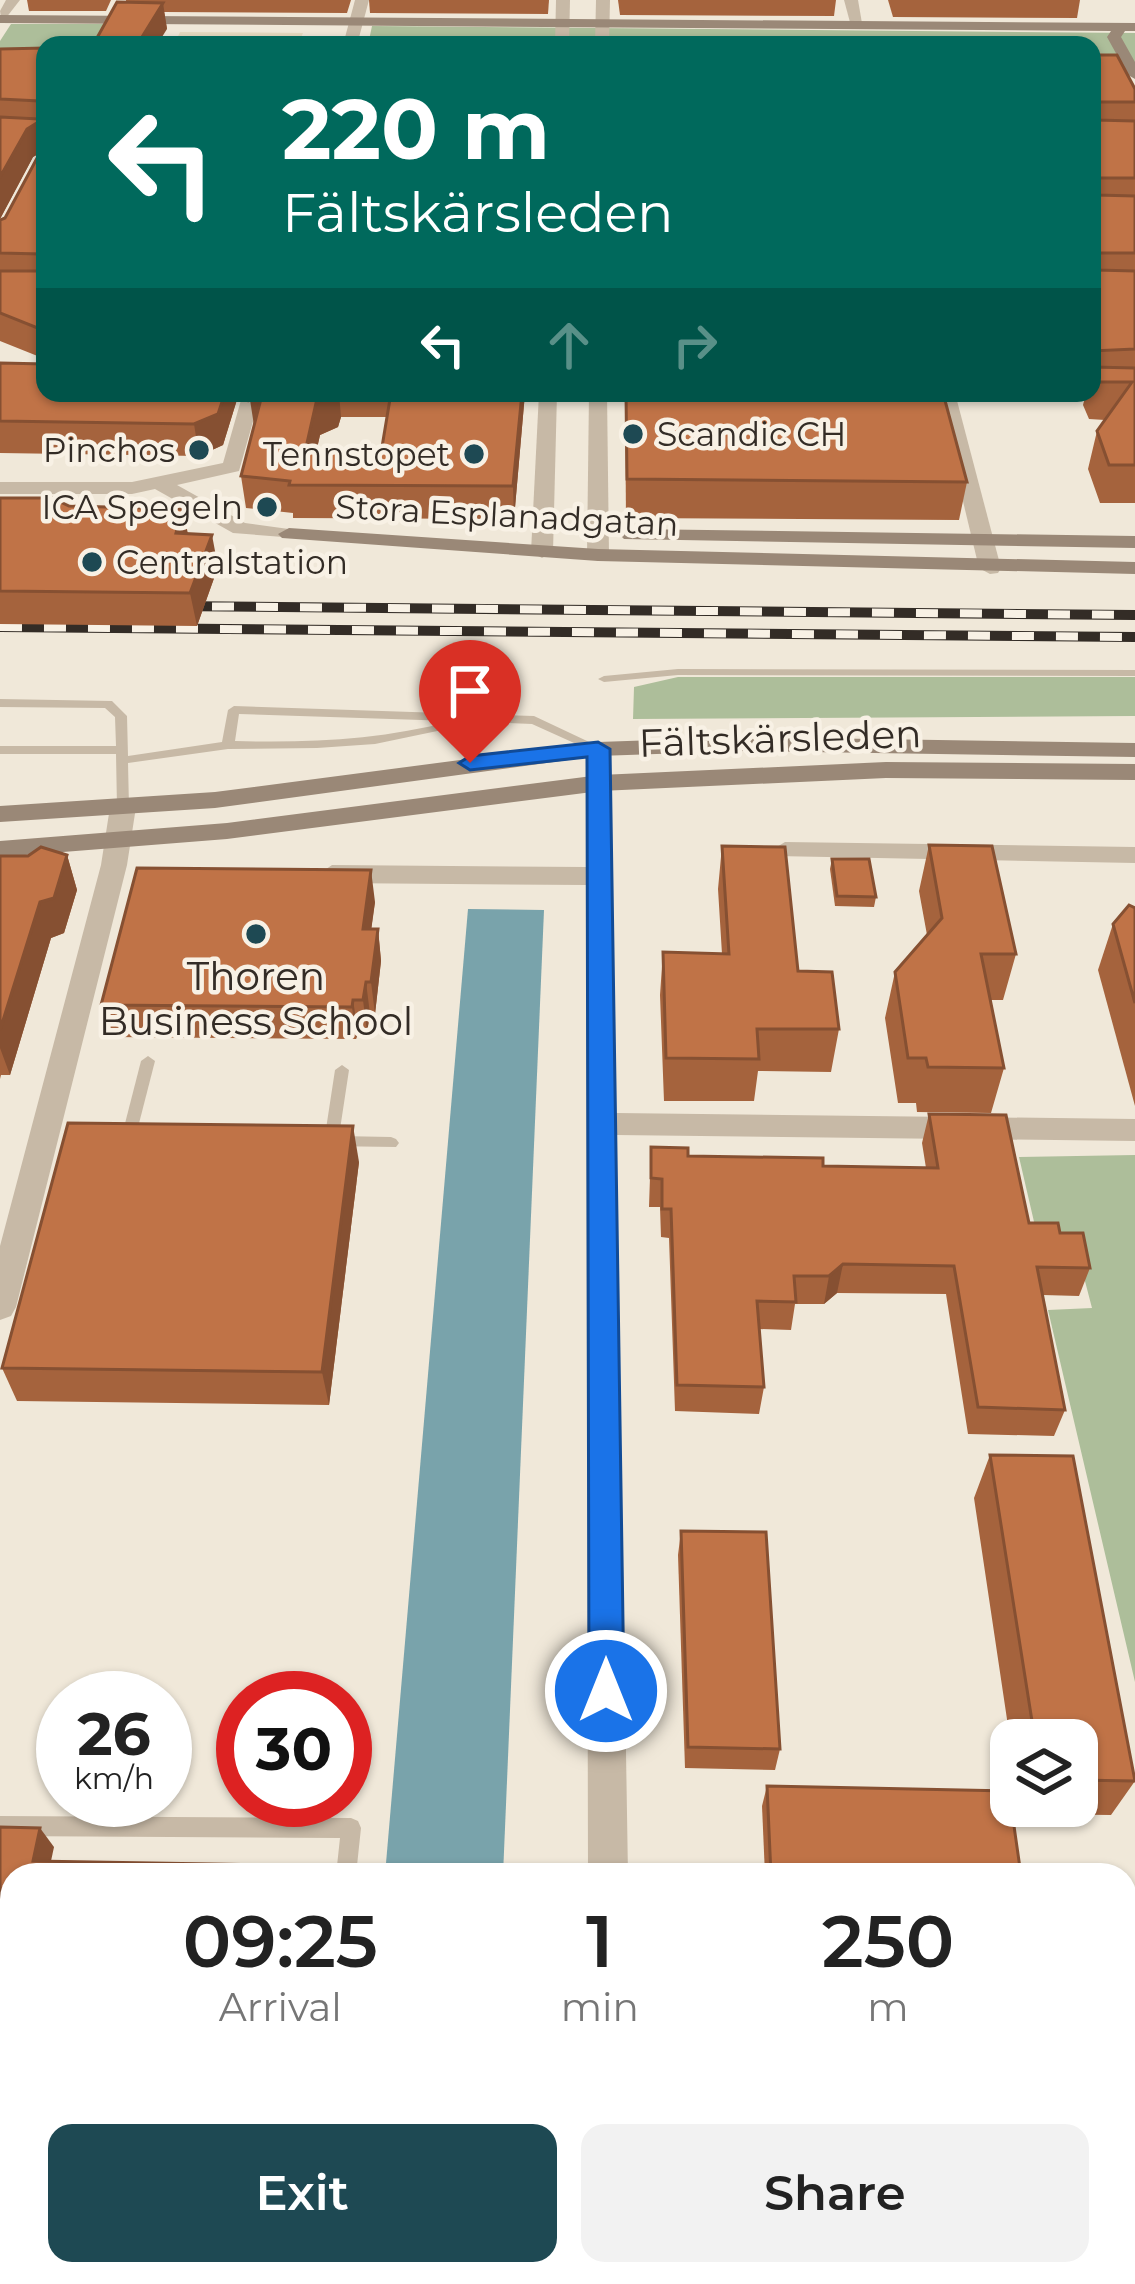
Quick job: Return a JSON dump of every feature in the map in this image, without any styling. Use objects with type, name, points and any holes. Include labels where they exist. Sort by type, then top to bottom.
[{"type":"street","points":[[0,20],[13,0]]},
{"type":"street","points":[[113,21],[123,0]]},
{"type":"street","points":[[352,36],[362,0]]},
{"type":"street","points":[[562,36],[563,0]]},
{"type":"street","points":[[602,0],[602,36]]},
{"type":"street","points":[[851,0],[858,26]]},
{"type":"street","points":[[0,20],[1127,27]]},
{"type":"street","points":[[1127,27],[1114,37],[1129,78]]},
{"type":"street","points":[[1101,394],[1135,395]]},
{"type":"street","points":[[0,488],[132,488],[232,466],[250,402]]},
{"type":"street","points":[[542,543],[548,402]]},
{"type":"street","points":[[598,402],[598,545]]},
{"type":"street","points":[[948,402],[990,568]]},
{"type":"street","points":[[0,471],[140,473],[160,483]]},
{"type":"street","name":"Stora Esplanadgatan","points":[[160,483],[240,529],[289,534],[598,545],[990,568],[1135,568]]},
{"type":"street","name":"Stora Esplanadgatan","points":[[598,545],[1135,542]]},
{"type":"street","points":[[744,744],[932,728],[1135,731]]},
{"type":"street","name":"Fältskärsleden","points":[[0,814],[318,788],[598,749],[744,744],[1135,749]]},
{"type":"street","points":[[598,749],[608,1863]]},
{"type":"street","name":"Fältskärsleden","points":[[0,849],[119,841],[600,783],[886,770],[1135,772]]},
{"type":"street","points":[[729,779],[1028,791],[1135,790]]},
{"type":"street","points":[[0,1307],[15,1203],[55,1138],[123,807]]},
{"type":"street","points":[[785,850],[1135,855]]},
{"type":"street","points":[[313,873],[601,876]]},
{"type":"street","points":[[603,1124],[1135,1130]]},
{"type":"lane","points":[[604,679],[678,672],[1135,673]]},
{"type":"lane","points":[[0,703],[108,704],[121,716],[123,807]]},
{"type":"lane","points":[[228,745],[234,710],[534,720],[598,749]]},
{"type":"lane","points":[[0,749],[123,755],[228,745],[315,747],[411,737],[477,718]]},
{"type":"lane","points":[[128,1139],[148,1061]]},
{"type":"lane","points":[[331,1142],[342,1070]]},
{"type":"lane","points":[[107,1139],[150,1140]]},
{"type":"lane","points":[[307,1142],[391,1143]]},
{"type":"lane","points":[[0,1826],[351,1828],[347,1863]]},
{"type":"green space","points":[[11,24],[119,24],[113,36],[36,36],[36,68],[0,68],[0,41]]},
{"type":"green space","points":[[372,26],[1135,33],[1135,75],[1101,75],[1101,36],[370,36]]},
{"type":"green space","points":[[678,677],[1135,677],[1135,716],[633,719],[634,687]]},
{"type":"green space","points":[[1135,1155],[1135,1682],[1048,1310],[1092,1308],[1074,1239],[1038,1239],[1019,1157]]},
{"type":"shaded area","points":[[180,32],[303,33],[302,36],[178,36]]},
{"type":"water","points":[[468,909],[544,910],[504,1863],[386,1863]]},
{"type":"building","points":[[117,2],[163,3],[143,36],[98,36]]},
{"type":"building","points":[[36,48],[36,101],[0,99],[0,49]]},
{"type":"building","points":[[1101,55],[1117,55],[1135,89],[1135,102],[1101,102]]},
{"type":"building","points":[[0,117],[36,119],[36,123],[27,129],[0,177]]},
{"type":"building","points":[[1101,120],[1135,121],[1135,178],[1101,178]]},
{"type":"building","points":[[36,160],[36,254],[0,253],[0,220]]},
{"type":"building","points":[[1101,195],[1135,196],[1135,253],[1101,253]]},
{"type":"building","points":[[1101,270],[1135,271],[1135,349],[1101,351]]},
{"type":"building","points":[[0,271],[36,271],[36,327],[0,313]]},
{"type":"building","points":[[0,363],[36,364],[36,402],[222,402],[218,414],[194,424],[0,421]]},
{"type":"building","points":[[1101,367],[1135,368],[1135,465],[1109,465],[1097,431],[1132,382],[1101,382]]},
{"type":"building","points":[[260,402],[319,402],[305,452],[381,453],[390,402],[521,402],[513,486],[289,485],[290,481],[241,476]]},
{"type":"building","points":[[626,402],[945,402],[967,482],[627,479]]},
{"type":"building","points":[[0,498],[52,498],[69,506],[183,509],[176,533],[212,535],[190,593],[0,591]]},
{"type":"building","points":[[929,845],[992,846],[1016,954],[981,954],[1004,1068],[928,1067],[926,1058],[908,1058],[895,972],[942,918]]},
{"type":"building","points":[[722,846],[785,847],[798,971],[832,972],[839,1029],[757,1029],[759,1059],[666,1058],[663,952],[729,954]]},
{"type":"building","points":[[41,847],[67,855],[54,898],[40,902],[0,1030],[0,856],[28,856]]},
{"type":"building","points":[[832,859],[869,859],[876,897],[837,896]]},
{"type":"building","points":[[137,868],[371,870],[363,929],[378,929],[371,982],[366,982],[363,1000],[353,1000],[352,1007],[101,1005]]},
{"type":"building","points":[[1129,905],[1135,908],[1135,1003],[1113,924]]},
{"type":"building","points":[[929,1114],[1006,1115],[1029,1223],[1058,1223],[1060,1233],[1083,1233],[1090,1268],[1037,1267],[1065,1410],[978,1407],[954,1266],[843,1264],[829,1276],[794,1276],[796,1302],[757,1301],[764,1387],[677,1385],[671,1209],[662,1209],[662,1179],[651,1178],[651,1147],[688,1148],[688,1156],[823,1158],[823,1166],[938,1168]]},
{"type":"building","points":[[68,1123],[353,1126],[322,1372],[2,1368]]},
{"type":"building","points":[[990,1455],[1073,1456],[1135,1781],[1098,1780],[1098,1719],[1032,1719]]},
{"type":"building","points":[[681,1531],[766,1532],[780,1749],[688,1747]]},
{"type":"building","points":[[767,1786],[990,1791],[990,1827],[1014,1827],[1019,1863],[770,1863]]},
{"type":"building","points":[[0,1827],[40,1828],[33,1861],[148,1863],[0,1863]]},
{"type":"railway","points":[[168,606],[1135,615]]},
{"type":"railway","points":[[0,627],[1135,637]]},
{"type":"place","name":"Scandic CH","points":[[633,434]]},
{"type":"place","name":"Pinchos","points":[[199,450]]},
{"type":"place","name":"Tennstopet","points":[[474,454]]},
{"type":"place","name":"ICA Spegeln","points":[[267,507]]},
{"type":"place","name":"Centralstation","points":[[92,562]]},
{"type":"place","name":"Thoren Business School","points":[[256,934]]},
{"type":"route","points":[[470,763],[598,749],[606,1691]]}]
